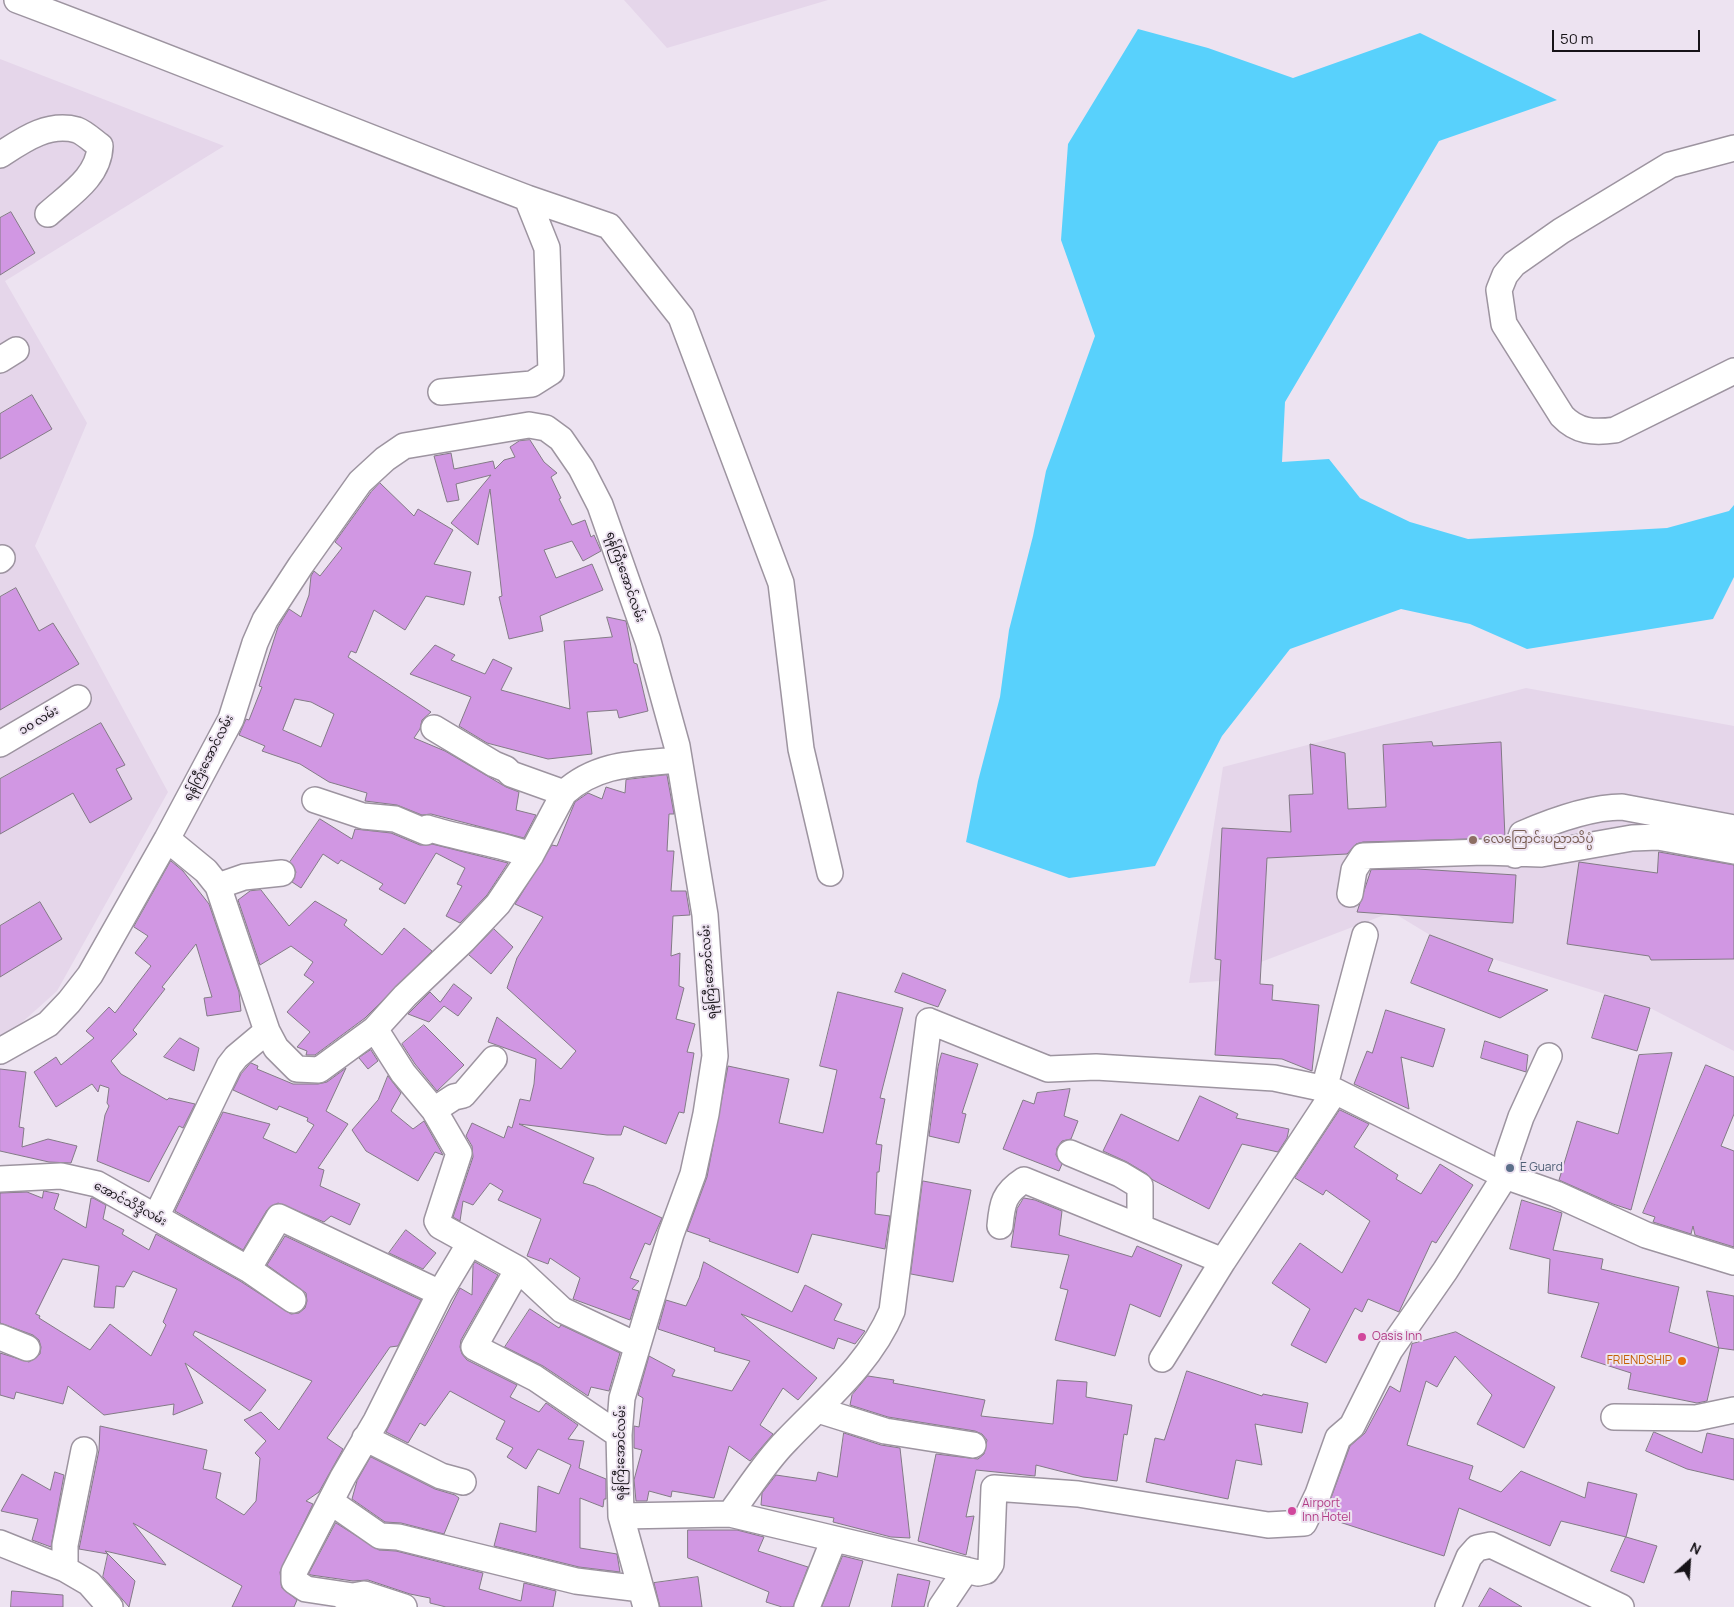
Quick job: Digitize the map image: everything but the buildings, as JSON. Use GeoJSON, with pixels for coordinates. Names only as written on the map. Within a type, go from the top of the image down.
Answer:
{"type":"FeatureCollection","features":[{"type":"Feature","properties":{"kind":"street"},"geometry":{"type":"LineString","coordinates":[[17,0],[163,55],[362,136],[526,198],[609,226],[681,317],[781,583],[801,749],[830,873]]}},
{"type":"Feature","properties":{"kind":"street"},"geometry":{"type":"LineString","coordinates":[[0,155],[24,140],[52,128],[78,131],[100,146],[100,156],[92,174],[48,214]]}},
{"type":"Feature","properties":{"kind":"street"},"geometry":{"type":"LineString","coordinates":[[1734,148],[1670,165],[1562,231],[1514,264],[1504,275],[1500,290],[1504,324],[1562,416],[1569,424],[1584,431],[1598,433],[1615,430],[1734,371]]}},
{"type":"Feature","properties":{"kind":"street"},"geometry":{"type":"LineString","coordinates":[[441,392],[532,384],[550,372],[547,248],[526,198]]}},
{"type":"Feature","properties":{"kind":"street","name":"ရန်ကြီးအောင်လမ်း"},"geometry":{"type":"LineString","coordinates":[[0,1051],[48,1024],[69,1002],[90,975],[167,839],[231,719],[255,643],[265,620],[301,565],[360,482],[385,459],[404,446],[528,425],[546,428],[561,439],[581,468],[600,505],[648,641],[679,760],[705,915],[715,1056],[706,1114],[693,1174],[671,1234],[636,1345],[622,1398],[619,1435],[621,1516],[643,1598]]}},
{"type":"Feature","properties":{"kind":"street","name":"၁၀ လမ်း"},"geometry":{"type":"LineString","coordinates":[[0,744],[78,698]]}},
{"type":"Feature","properties":{"kind":"street"},"geometry":{"type":"LineString","coordinates":[[434,728],[494,764],[506,768],[511,774],[564,793]]}},
{"type":"Feature","properties":{"kind":"street"},"geometry":{"type":"LineString","coordinates":[[167,839],[206,871],[218,886],[267,1031],[276,1048],[297,1069],[319,1070],[375,1029],[405,996],[438,966],[498,904],[531,855],[564,793],[572,786],[594,773],[613,766],[679,760]]}},
{"type":"Feature","properties":{"kind":"street"},"geometry":{"type":"LineString","coordinates":[[315,800],[363,816],[396,819],[426,832],[427,828],[457,838],[505,845],[531,855]]}},
{"type":"Feature","properties":{"kind":"street"},"geometry":{"type":"LineString","coordinates":[[1515,855],[1522,834],[1542,825],[1609,807],[1622,806],[1700,833],[1734,851]]}},
{"type":"Feature","properties":{"kind":"street"},"geometry":{"type":"LineString","coordinates":[[1350,894],[1354,870],[1363,856],[1484,852],[1515,855],[1541,854],[1632,838],[1700,833],[1734,828]]}},
{"type":"Feature","properties":{"kind":"street"},"geometry":{"type":"LineString","coordinates":[[218,886],[244,877],[282,873]]}},
{"type":"Feature","properties":{"kind":"street"},"geometry":{"type":"LineString","coordinates":[[1162,1359],[1329,1090],[1365,935]]}},
{"type":"Feature","properties":{"kind":"street"},"geometry":{"type":"LineString","coordinates":[[730,1514],[784,1442],[835,1394],[879,1338],[892,1311],[928,1021],[1048,1069],[1096,1067],[1264,1077],[1329,1090],[1505,1176],[1556,1194],[1646,1236],[1734,1262]]}},
{"type":"Feature","properties":{"kind":"street"},"geometry":{"type":"LineString","coordinates":[[375,1029],[403,1073],[434,1110],[459,1153],[438,1224],[518,1269],[562,1310],[636,1345]]}},
{"type":"Feature","properties":{"kind":"street"},"geometry":{"type":"LineString","coordinates":[[156,1217],[229,1066],[236,1057],[267,1031]]}},
{"type":"Feature","properties":{"kind":"street"},"geometry":{"type":"LineString","coordinates":[[621,1516],[730,1514],[978,1573],[986,1571],[991,1564],[994,1488],[1078,1494],[1268,1525],[1304,1522],[1318,1494],[1338,1438],[1352,1426],[1390,1350],[1445,1271],[1505,1176],[1508,1155],[1521,1117],[1549,1056]]}},
{"type":"Feature","properties":{"kind":"street"},"geometry":{"type":"LineString","coordinates":[[434,1110],[454,1097],[463,1095],[494,1059]]}},
{"type":"Feature","properties":{"kind":"street"},"geometry":{"type":"LineString","coordinates":[[1070,1153],[1120,1174],[1140,1186],[1140,1226]]}},
{"type":"Feature","properties":{"kind":"street","name":"အောင်သိဒ္ဒိလမ်း"},"geometry":{"type":"LineString","coordinates":[[0,1179],[61,1176],[97,1184],[248,1269],[293,1300]]}},
{"type":"Feature","properties":{"kind":"street"},"geometry":{"type":"LineString","coordinates":[[1000,1226],[1003,1202],[1015,1186],[1024,1180],[1223,1260]]}},
{"type":"Feature","properties":{"kind":"street"},"geometry":{"type":"LineString","coordinates":[[248,1269],[279,1217],[440,1293]]}},
{"type":"Feature","properties":{"kind":"street"},"geometry":{"type":"LineString","coordinates":[[404,1607],[364,1594],[350,1602],[303,1598],[294,1581],[294,1572],[365,1438],[376,1421],[440,1293],[470,1243]]}},
{"type":"Feature","properties":{"kind":"street"},"geometry":{"type":"LineString","coordinates":[[518,1269],[474,1347],[535,1378],[619,1435]]}},
{"type":"Feature","properties":{"kind":"street"},"geometry":{"type":"LineString","coordinates":[[0,1337],[27,1348]]}},
{"type":"Feature","properties":{"kind":"street"},"geometry":{"type":"LineString","coordinates":[[818,1410],[885,1431],[973,1445]]}},
{"type":"Feature","properties":{"kind":"street"},"geometry":{"type":"LineString","coordinates":[[1614,1417],[1696,1418],[1734,1410]]}},
{"type":"Feature","properties":{"kind":"street"},"geometry":{"type":"LineString","coordinates":[[365,1438],[441,1476],[463,1482]]}},
{"type":"Feature","properties":{"kind":"street"},"geometry":{"type":"LineString","coordinates":[[65,1570],[65,1545],[84,1450]]}},
{"type":"Feature","properties":{"kind":"street"},"geometry":{"type":"LineString","coordinates":[[331,1502],[380,1536],[398,1537],[643,1598]]}},
{"type":"Feature","properties":{"kind":"street"},"geometry":{"type":"LineString","coordinates":[[807,1607],[834,1539]]}},
{"type":"Feature","properties":{"kind":"street"},"geometry":{"type":"LineString","coordinates":[[0,1543],[65,1570],[89,1583],[110,1607]]}},
{"type":"Feature","properties":{"kind":"street"},"geometry":{"type":"LineString","coordinates":[[1448,1607],[1469,1557],[1477,1548],[1491,1545],[1621,1607]]}},
{"type":"Feature","properties":{"kind":"street"},"geometry":{"type":"LineString","coordinates":[[942,1607],[966,1570]]}},
{"type":"Feature","properties":{"kind":"shaded area"},"geometry":{"type":"Polygon","coordinates":[[[624,0],[828,0],[667,48],[624,0]]]}},
{"type":"Feature","properties":{"kind":"shaded area"},"geometry":{"type":"Polygon","coordinates":[[[0,59],[224,146],[5,281],[87,423],[35,546],[168,792],[57,991],[8,1035],[0,1037],[0,59]]]}},
{"type":"Feature","properties":{"kind":"shaded area","name":"လေကြောင်းပညာသိပ္ပံ"},"geometry":{"type":"Polygon","coordinates":[[[1526,688],[1734,726],[1734,1051],[1650,1008],[1493,959],[1430,935],[1392,912],[1261,962],[1220,981],[1189,983],[1223,767],[1526,688]]]}},
{"type":"Feature","properties":{"kind":"water"},"geometry":{"type":"Polygon","coordinates":[[[1138,29],[1208,48],[1293,78],[1420,33],[1557,100],[1439,141],[1285,402],[1282,462],[1329,459],[1360,498],[1410,522],[1468,539],[1667,528],[1729,511],[1734,505],[1734,577],[1713,619],[1527,649],[1470,624],[1401,609],[1290,649],[1222,736],[1155,866],[1069,878],[966,842],[978,781],[1000,697],[1009,630],[1033,536],[1046,471],[1095,336],[1061,240],[1068,144],[1138,29]]]}},
{"type":"Feature","properties":{"kind":"place","name":"လေကြောင်းပညာသိပ္ပံ"},"geometry":{"type":"Point","coordinates":[1473,840]}},
{"type":"Feature","properties":{"kind":"place","name":"E Guard"},"geometry":{"type":"Point","coordinates":[1510,1168]}},
{"type":"Feature","properties":{"kind":"place","name":"Oasis Inn"},"geometry":{"type":"Point","coordinates":[1362,1337]}},
{"type":"Feature","properties":{"kind":"place","name":"FRIENDSHIP"},"geometry":{"type":"Point","coordinates":[1682,1361]}},
{"type":"Feature","properties":{"kind":"place","name":"Airport Inn Hotel"},"geometry":{"type":"Point","coordinates":[1292,1511]}}]}
